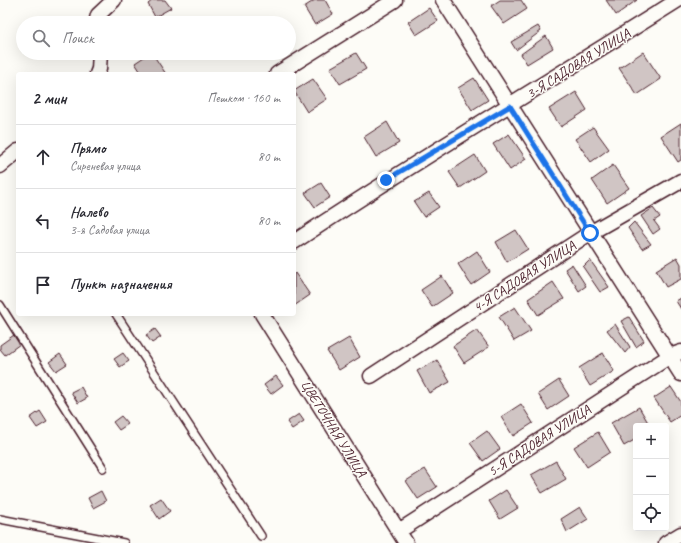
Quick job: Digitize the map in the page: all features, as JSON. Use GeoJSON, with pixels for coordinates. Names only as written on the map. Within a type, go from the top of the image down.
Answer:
{"type":"FeatureCollection","features":[{"type":"Feature","properties":{"kind":"street"},"geometry":{"type":"LineString","coordinates":[[98,16],[114,0]]}},
{"type":"Feature","properties":{"kind":"street"},"geometry":{"type":"LineString","coordinates":[[280,72],[395,0]]}},
{"type":"Feature","properties":{"kind":"street"},"geometry":{"type":"LineString","coordinates":[[443,0],[590,233],[675,354],[681,374]]}},
{"type":"Feature","properties":{"kind":"street","name":"3-Я САДОВАЯ УЛИЦА"},"geometry":{"type":"LineString","coordinates":[[296,241],[386,180],[510,106],[678,0]]}},
{"type":"Feature","properties":{"kind":"street"},"geometry":{"type":"LineString","coordinates":[[97,72],[99,60]]}},
{"type":"Feature","properties":{"kind":"street"},"geometry":{"type":"LineString","coordinates":[[102,60],[109,72]]}},
{"type":"Feature","properties":{"kind":"street"},"geometry":{"type":"LineString","coordinates":[[0,166],[16,156]]}},
{"type":"Feature","properties":{"kind":"street","name":"4-Я САДОВАЯ УЛИЦА"},"geometry":{"type":"LineString","coordinates":[[371,376],[590,233],[681,181]]}},
{"type":"Feature","properties":{"kind":"street","name":"ЦВЕТОЧНАЯ УЛИЦА"},"geometry":{"type":"LineString","coordinates":[[263,316],[406,543]]}},
{"type":"Feature","properties":{"kind":"street","name":"5-Я САДОВАЯ УЛИЦА"},"geometry":{"type":"LineString","coordinates":[[399,531],[675,354]]}},
{"type":"Feature","properties":{"kind":"street"},"geometry":{"type":"LineString","coordinates":[[666,543],[681,534]]}},
{"type":"Feature","properties":{"kind":"lane"},"geometry":{"type":"LineString","coordinates":[[0,305],[103,468]]}},
{"type":"Feature","properties":{"kind":"lane"},"geometry":{"type":"LineString","coordinates":[[117,316],[260,536]]}},
{"type":"Feature","properties":{"kind":"lane"},"geometry":{"type":"LineString","coordinates":[[0,519],[100,541],[124,543]]}},
{"type":"Feature","properties":{"kind":"building"},"geometry":{"type":"Polygon","coordinates":[[[153,0],[165,0],[171,8],[154,16],[148,4],[153,0]]]}},
{"type":"Feature","properties":{"kind":"building"},"geometry":{"type":"Polygon","coordinates":[[[315,0],[325,0],[333,14],[315,25],[304,7],[315,0]]]}},
{"type":"Feature","properties":{"kind":"building"},"geometry":{"type":"Polygon","coordinates":[[[500,0],[521,0],[527,9],[504,24],[491,6],[500,0]]]}},
{"type":"Feature","properties":{"kind":"building"},"geometry":{"type":"Polygon","coordinates":[[[606,0],[637,0],[616,15],[606,0]]]}},
{"type":"Feature","properties":{"kind":"building"},"geometry":{"type":"Polygon","coordinates":[[[429,8],[438,21],[416,35],[408,22],[429,8]]]}},
{"type":"Feature","properties":{"kind":"building"},"geometry":{"type":"Polygon","coordinates":[[[538,26],[541,31],[516,50],[511,42],[538,26]]]}},
{"type":"Feature","properties":{"kind":"building"},"geometry":{"type":"Polygon","coordinates":[[[546,36],[553,48],[527,64],[521,54],[546,36]]]}},
{"type":"Feature","properties":{"kind":"building"},"geometry":{"type":"Polygon","coordinates":[[[643,52],[661,79],[637,95],[619,68],[643,52]]]}},
{"type":"Feature","properties":{"kind":"building"},"geometry":{"type":"Polygon","coordinates":[[[356,53],[366,69],[340,84],[330,68],[356,53]]]}},
{"type":"Feature","properties":{"kind":"building"},"geometry":{"type":"Polygon","coordinates":[[[140,60],[157,60],[165,72],[141,72],[135,63],[140,60]]]}},
{"type":"Feature","properties":{"kind":"building"},"geometry":{"type":"Polygon","coordinates":[[[474,78],[488,100],[472,110],[458,88],[474,78]]]}},
{"type":"Feature","properties":{"kind":"building"},"geometry":{"type":"Polygon","coordinates":[[[313,79],[327,99],[307,112],[296,94],[296,90],[313,79]]]}},
{"type":"Feature","properties":{"kind":"building"},"geometry":{"type":"Polygon","coordinates":[[[576,92],[587,110],[561,127],[549,109],[576,92]]]}},
{"type":"Feature","properties":{"kind":"building"},"geometry":{"type":"Polygon","coordinates":[[[387,122],[399,143],[376,157],[364,137],[387,122]]]}},
{"type":"Feature","properties":{"kind":"building"},"geometry":{"type":"Polygon","coordinates":[[[681,123],[681,160],[678,162],[661,136],[681,123]]]}},
{"type":"Feature","properties":{"kind":"building"},"geometry":{"type":"Polygon","coordinates":[[[593,127],[609,149],[591,162],[575,139],[593,127]]]}},
{"type":"Feature","properties":{"kind":"building"},"geometry":{"type":"Polygon","coordinates":[[[509,134],[526,159],[510,170],[493,144],[509,134]]]}},
{"type":"Feature","properties":{"kind":"building"},"geometry":{"type":"Polygon","coordinates":[[[475,155],[485,171],[460,188],[449,172],[475,155]]]}},
{"type":"Feature","properties":{"kind":"building"},"geometry":{"type":"Polygon","coordinates":[[[613,165],[629,188],[607,203],[592,180],[613,165]]]}},
{"type":"Feature","properties":{"kind":"building"},"geometry":{"type":"Polygon","coordinates":[[[321,183],[330,197],[315,207],[305,193],[321,183]]]}},
{"type":"Feature","properties":{"kind":"building"},"geometry":{"type":"Polygon","coordinates":[[[429,193],[439,207],[424,217],[414,202],[429,193]]]}},
{"type":"Feature","properties":{"kind":"building"},"geometry":{"type":"Polygon","coordinates":[[[653,208],[660,217],[654,221],[660,229],[653,234],[641,216],[653,208]]]}},
{"type":"Feature","properties":{"kind":"building"},"geometry":{"type":"Polygon","coordinates":[[[634,222],[651,244],[642,249],[628,228],[634,222]]]}},
{"type":"Feature","properties":{"kind":"building"},"geometry":{"type":"Polygon","coordinates":[[[516,230],[528,249],[507,262],[496,242],[516,230]]]}},
{"type":"Feature","properties":{"kind":"building"},"geometry":{"type":"Polygon","coordinates":[[[477,251],[490,272],[471,285],[458,264],[477,251]]]}},
{"type":"Feature","properties":{"kind":"building"},"geometry":{"type":"Polygon","coordinates":[[[677,257],[681,264],[681,279],[666,287],[656,270],[677,257]]]}},
{"type":"Feature","properties":{"kind":"building"},"geometry":{"type":"Polygon","coordinates":[[[590,260],[609,287],[600,292],[583,267],[590,260]]]}},
{"type":"Feature","properties":{"kind":"building"},"geometry":{"type":"Polygon","coordinates":[[[572,264],[586,286],[579,291],[565,269],[572,264]]]}},
{"type":"Feature","properties":{"kind":"building"},"geometry":{"type":"Polygon","coordinates":[[[296,274],[310,295],[296,305],[296,274]]]}},
{"type":"Feature","properties":{"kind":"building"},"geometry":{"type":"Polygon","coordinates":[[[442,276],[453,293],[432,307],[421,290],[442,276]]]}},
{"type":"Feature","properties":{"kind":"building"},"geometry":{"type":"Polygon","coordinates":[[[553,282],[564,299],[538,315],[528,299],[553,282]]]}},
{"type":"Feature","properties":{"kind":"building"},"geometry":{"type":"Polygon","coordinates":[[[681,298],[681,309],[676,301],[681,298]]]}},
{"type":"Feature","properties":{"kind":"building"},"geometry":{"type":"Polygon","coordinates":[[[515,307],[531,331],[514,341],[499,317],[515,307]]]}},
{"type":"Feature","properties":{"kind":"building"},"geometry":{"type":"Polygon","coordinates":[[[629,317],[644,341],[636,347],[621,321],[629,317]]]}},
{"type":"Feature","properties":{"kind":"building"},"geometry":{"type":"Polygon","coordinates":[[[615,324],[630,347],[625,353],[607,330],[615,324]]]}},
{"type":"Feature","properties":{"kind":"building"},"geometry":{"type":"Polygon","coordinates":[[[155,329],[161,337],[152,343],[146,335],[155,329]]]}},
{"type":"Feature","properties":{"kind":"building"},"geometry":{"type":"Polygon","coordinates":[[[477,330],[489,347],[464,363],[453,346],[477,330]]]}},
{"type":"Feature","properties":{"kind":"building"},"geometry":{"type":"Polygon","coordinates":[[[14,335],[20,344],[5,355],[0,349],[0,345],[14,335]]]}},
{"type":"Feature","properties":{"kind":"building"},"geometry":{"type":"Polygon","coordinates":[[[349,338],[360,357],[339,370],[327,351],[349,338]]]}},
{"type":"Feature","properties":{"kind":"building"},"geometry":{"type":"Polygon","coordinates":[[[123,353],[129,361],[120,367],[114,359],[123,353]]]}},
{"type":"Feature","properties":{"kind":"building"},"geometry":{"type":"Polygon","coordinates":[[[603,353],[614,371],[590,386],[579,368],[603,353]]]}},
{"type":"Feature","properties":{"kind":"building"},"geometry":{"type":"Polygon","coordinates":[[[60,354],[67,364],[56,371],[49,362],[60,354]]]}},
{"type":"Feature","properties":{"kind":"building"},"geometry":{"type":"Polygon","coordinates":[[[437,360],[450,382],[429,393],[417,371],[437,360]]]}},
{"type":"Feature","properties":{"kind":"building"},"geometry":{"type":"Polygon","coordinates":[[[276,376],[283,385],[271,394],[264,385],[276,376]]]}},
{"type":"Feature","properties":{"kind":"building"},"geometry":{"type":"Polygon","coordinates":[[[559,380],[569,396],[548,410],[538,394],[559,380]]]}},
{"type":"Feature","properties":{"kind":"building"},"geometry":{"type":"Polygon","coordinates":[[[81,387],[87,398],[78,403],[71,392],[81,387]]]}},
{"type":"Feature","properties":{"kind":"building"},"geometry":{"type":"Polygon","coordinates":[[[671,387],[681,402],[681,415],[670,422],[654,398],[671,387]]]}},
{"type":"Feature","properties":{"kind":"building"},"geometry":{"type":"Polygon","coordinates":[[[521,404],[533,423],[513,436],[501,417],[521,404]]]}},
{"type":"Feature","properties":{"kind":"building"},"geometry":{"type":"Polygon","coordinates":[[[639,407],[648,423],[633,423],[633,441],[624,446],[611,423],[639,407]]]}},
{"type":"Feature","properties":{"kind":"building"},"geometry":{"type":"Polygon","coordinates":[[[40,411],[47,422],[37,428],[30,418],[40,411]]]}},
{"type":"Feature","properties":{"kind":"building"},"geometry":{"type":"Polygon","coordinates":[[[299,414],[304,421],[292,429],[287,422],[299,414]]]}},
{"type":"Feature","properties":{"kind":"building"},"geometry":{"type":"Polygon","coordinates":[[[121,416],[128,424],[119,430],[113,422],[121,416]]]}},
{"type":"Feature","properties":{"kind":"building"},"geometry":{"type":"Polygon","coordinates":[[[487,431],[500,449],[483,461],[470,443],[487,431]]]}},
{"type":"Feature","properties":{"kind":"building"},"geometry":{"type":"Polygon","coordinates":[[[598,432],[610,452],[587,467],[574,447],[598,432]]]}},
{"type":"Feature","properties":{"kind":"building"},"geometry":{"type":"Polygon","coordinates":[[[556,461],[566,479],[542,493],[531,475],[556,461]]]}},
{"type":"Feature","properties":{"kind":"building"},"geometry":{"type":"Polygon","coordinates":[[[425,469],[437,487],[418,499],[406,481],[425,469]]]}},
{"type":"Feature","properties":{"kind":"building"},"geometry":{"type":"Polygon","coordinates":[[[506,490],[518,508],[500,519],[489,501],[506,490]]]}},
{"type":"Feature","properties":{"kind":"building"},"geometry":{"type":"Polygon","coordinates":[[[101,491],[106,501],[93,508],[88,498],[101,491]]]}},
{"type":"Feature","properties":{"kind":"building"},"geometry":{"type":"Polygon","coordinates":[[[161,498],[170,511],[159,519],[150,505],[161,498]]]}},
{"type":"Feature","properties":{"kind":"building"},"geometry":{"type":"Polygon","coordinates":[[[580,507],[588,519],[567,532],[561,519],[580,507]]]}},
{"type":"Feature","properties":{"kind":"route"},"geometry":{"type":"LineString","coordinates":[[386,180],[510,106],[590,233]]}}]}
